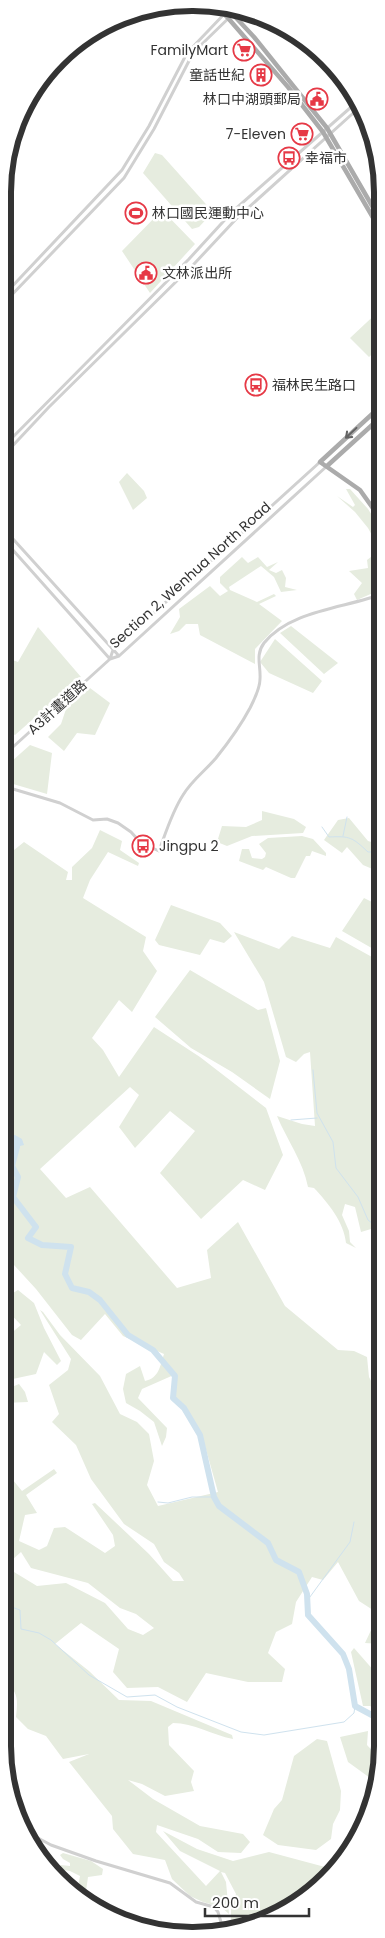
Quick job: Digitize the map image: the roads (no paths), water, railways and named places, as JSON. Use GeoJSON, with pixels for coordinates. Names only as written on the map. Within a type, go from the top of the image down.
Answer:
{"type":"FeatureCollection","features":[{"type":"Feature","properties":{"kind":"main road"},"geometry":{"type":"LineString","coordinates":[[226,16],[284,82],[327,137],[374,219]]}},
{"type":"Feature","properties":{"kind":"main road"},"geometry":{"type":"LineString","coordinates":[[239,17],[331,133],[374,209]]}},
{"type":"Feature","properties":{"kind":"main road","name":"Section 2, Wenhua North Road"},"geometry":{"type":"LineString","coordinates":[[320,462],[374,412]]}},
{"type":"Feature","properties":{"kind":"main road","name":"Section 2, Wenhua North Road"},"geometry":{"type":"LineString","coordinates":[[327,466],[374,423]]}},
{"type":"Feature","properties":{"kind":"main road"},"geometry":{"type":"LineString","coordinates":[[320,462],[360,490],[374,510]]}},
{"type":"Feature","properties":{"kind":"street"},"geometry":{"type":"LineString","coordinates":[[11,288],[122,170],[149,126],[187,53],[226,16]]}},
{"type":"Feature","properties":{"kind":"street"},"geometry":{"type":"LineString","coordinates":[[11,296],[124,178],[154,129],[191,57],[226,16]]}},
{"type":"Feature","properties":{"kind":"street"},"geometry":{"type":"LineString","coordinates":[[11,439],[189,259],[232,212],[352,106]]}},
{"type":"Feature","properties":{"kind":"street"},"geometry":{"type":"LineString","coordinates":[[11,449],[74,382],[194,264],[237,218],[355,112]]}},
{"type":"Feature","properties":{"kind":"street","name":"Section 2, Wenhua North Road"},"geometry":{"type":"LineString","coordinates":[[110,659],[113,650],[320,462]]}},
{"type":"Feature","properties":{"kind":"street","name":"Section 2, Wenhua North Road"},"geometry":{"type":"LineString","coordinates":[[110,659],[119,656],[327,466]]}},
{"type":"Feature","properties":{"kind":"street"},"geometry":{"type":"LineString","coordinates":[[11,537],[119,656]]}},
{"type":"Feature","properties":{"kind":"street"},"geometry":{"type":"LineString","coordinates":[[11,548],[110,659]]}},
{"type":"Feature","properties":{"kind":"street"},"geometry":{"type":"LineString","coordinates":[[11,788],[60,802],[93,820],[107,819],[118,823],[131,832],[141,843],[159,851],[183,794],[196,777],[215,758],[249,709],[260,680],[259,653],[264,643],[286,625],[309,615],[374,596]]}},
{"type":"Feature","properties":{"kind":"street","name":"A3計畫道路"},"geometry":{"type":"LineString","coordinates":[[11,750],[110,659]]}},
{"type":"Feature","properties":{"kind":"street"},"geometry":{"type":"LineString","coordinates":[[37,1837],[51,1845],[96,1861],[170,1882],[196,1902],[214,1907],[218,1912],[221,1924]]}},
{"type":"Feature","properties":{"kind":"water"},"geometry":{"type":"Polygon","coordinates":[[[11,1135],[22,1139],[24,1145],[12,1148],[11,1135]]]}},
{"type":"Feature","properties":{"kind":"waterway"},"geometry":{"type":"LineString","coordinates":[[343,836],[347,817]]}},
{"type":"Feature","properties":{"kind":"waterway"},"geometry":{"type":"LineString","coordinates":[[322,827],[329,837],[346,837],[354,840],[368,852],[374,852]]}},
{"type":"Feature","properties":{"kind":"waterway"},"geometry":{"type":"LineString","coordinates":[[313,1070],[317,1113],[333,1142],[336,1168],[358,1197],[368,1220],[374,1225]]}},
{"type":"Feature","properties":{"kind":"waterway"},"geometry":{"type":"LineString","coordinates":[[291,1120],[317,1118]]}},
{"type":"Feature","properties":{"kind":"waterway"},"geometry":{"type":"LineString","coordinates":[[17,1147],[12,1166],[18,1177],[13,1197],[36,1227],[28,1238],[42,1245],[71,1247],[65,1274],[72,1288],[89,1292],[100,1300],[128,1335],[153,1350],[175,1376],[173,1398],[184,1408],[200,1435],[214,1497],[219,1506],[268,1543],[276,1560],[299,1572],[307,1594],[308,1615],[343,1654],[349,1669],[355,1706],[374,1716]]}},
{"type":"Feature","properties":{"kind":"waterway"},"geometry":{"type":"LineString","coordinates":[[158,1502],[168,1503],[192,1497],[214,1497]]}},
{"type":"Feature","properties":{"kind":"waterway"},"geometry":{"type":"LineString","coordinates":[[307,1601],[350,1542],[354,1522]]}},
{"type":"Feature","properties":{"kind":"waterway"},"geometry":{"type":"LineString","coordinates":[[11,1607],[20,1610],[21,1629],[39,1633],[51,1640],[89,1675],[127,1697],[155,1695],[177,1707],[241,1732],[264,1735],[344,1722],[354,1713],[355,1706]]}},
{"type":"Feature","properties":{"kind":"place","name":"FamilyMart"},"geometry":{"type":"Point","coordinates":[244,50]}},
{"type":"Feature","properties":{"kind":"place","name":"童話世紀"},"geometry":{"type":"Point","coordinates":[261,75]}},
{"type":"Feature","properties":{"kind":"place","name":"林口中湖頭郵局"},"geometry":{"type":"Point","coordinates":[317,99]}},
{"type":"Feature","properties":{"kind":"place","name":"7-Eleven"},"geometry":{"type":"Point","coordinates":[302,134]}},
{"type":"Feature","properties":{"kind":"place","name":"幸福市"},"geometry":{"type":"Point","coordinates":[289,158]}},
{"type":"Feature","properties":{"kind":"place","name":"林口國民運動中心"},"geometry":{"type":"Point","coordinates":[136,213]}},
{"type":"Feature","properties":{"kind":"place","name":"文林派出所"},"geometry":{"type":"Point","coordinates":[146,273]}},
{"type":"Feature","properties":{"kind":"place","name":"福林民生路口"},"geometry":{"type":"Point","coordinates":[256,385]}},
{"type":"Feature","properties":{"kind":"place","name":"Jingpu 2"},"geometry":{"type":"Point","coordinates":[143,846]}}]}
